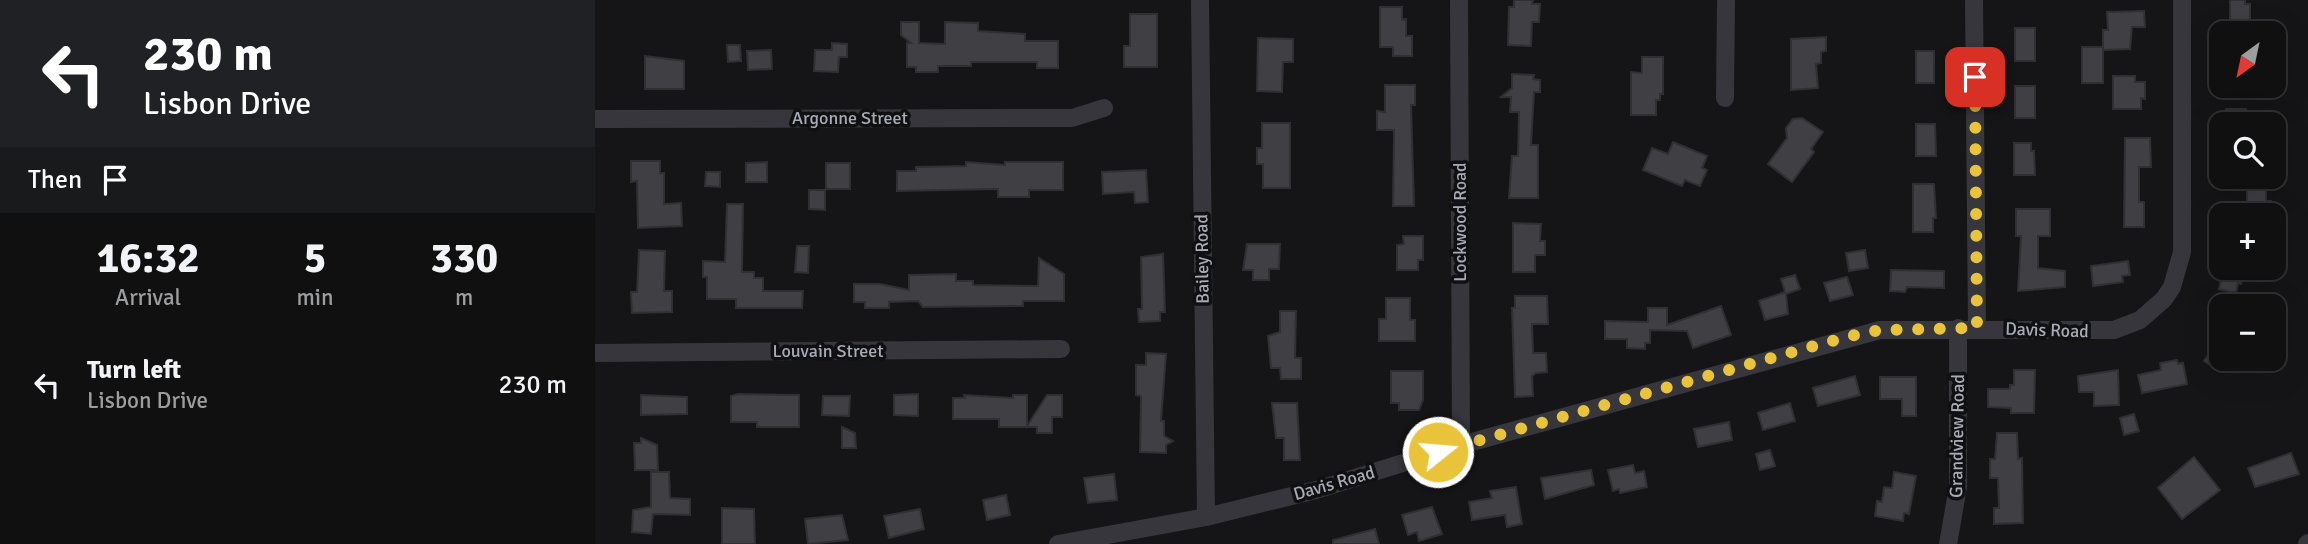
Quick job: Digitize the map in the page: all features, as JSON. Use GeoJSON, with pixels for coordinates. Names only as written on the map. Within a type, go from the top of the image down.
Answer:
{"type":"FeatureCollection","features":[{"type":"Feature","properties":{"kind":"street","name":"Bailey Road"},"geometry":{"type":"LineString","coordinates":[[1200,0],[1206,517]]}},
{"type":"Feature","properties":{"kind":"street","name":"Lockwood Road"},"geometry":{"type":"LineString","coordinates":[[1459,0],[1461,444]]}},
{"type":"Feature","properties":{"kind":"street"},"geometry":{"type":"LineString","coordinates":[[1725,98],[1726,0]]}},
{"type":"Feature","properties":{"kind":"street"},"geometry":{"type":"LineString","coordinates":[[1974,0],[1977,328]]}},
{"type":"Feature","properties":{"kind":"street","name":"Davis Road"},"geometry":{"type":"LineString","coordinates":[[1058,544],[1206,517],[1316,490],[1461,444],[1846,337],[1880,330],[2114,330],[2140,320],[2164,299],[2172,287],[2182,251],[2182,0]]}},
{"type":"Feature","properties":{"kind":"street","name":"Argonne Street"},"geometry":{"type":"LineString","coordinates":[[595,119],[1072,118],[1104,108]]}},
{"type":"Feature","properties":{"kind":"street","name":"Grandview Road"},"geometry":{"type":"LineString","coordinates":[[1948,544],[1958,487],[1958,328]]}},
{"type":"Feature","properties":{"kind":"street","name":"Louvain Street"},"geometry":{"type":"LineString","coordinates":[[595,353],[1061,349]]}},
{"type":"Feature","properties":{"kind":"building"},"geometry":{"type":"Polygon","coordinates":[[[1514,0],[1533,0],[1532,4],[1540,4],[1539,22],[1532,22],[1531,46],[1508,45],[1509,7],[1514,7],[1514,0]]]}},
{"type":"Feature","properties":{"kind":"building"},"geometry":{"type":"Polygon","coordinates":[[[2230,0],[2245,0],[2245,4],[2250,4],[2250,21],[2230,21],[2230,0]]]}},
{"type":"Feature","properties":{"kind":"building"},"geometry":{"type":"Polygon","coordinates":[[[1380,7],[1402,7],[1402,20],[1406,19],[1406,36],[1412,36],[1412,56],[1393,56],[1393,47],[1380,47],[1380,7]]]}},
{"type":"Feature","properties":{"kind":"building"},"geometry":{"type":"Polygon","coordinates":[[[2144,11],[2145,27],[2132,27],[2130,49],[2103,50],[2103,30],[2108,30],[2107,12],[2144,11]]]}},
{"type":"Feature","properties":{"kind":"building"},"geometry":{"type":"Polygon","coordinates":[[[1130,14],[1157,14],[1157,67],[1124,67],[1124,46],[1130,46],[1130,14]]]}},
{"type":"Feature","properties":{"kind":"building"},"geometry":{"type":"Polygon","coordinates":[[[901,22],[919,22],[919,43],[945,44],[945,22],[978,23],[978,31],[1025,34],[1025,41],[1058,41],[1058,68],[1037,68],[1037,62],[971,62],[971,66],[938,66],[938,72],[916,72],[916,67],[907,67],[907,43],[911,43],[901,35],[901,22]]]}},
{"type":"Feature","properties":{"kind":"building"},"geometry":{"type":"Polygon","coordinates":[[[2015,28],[2035,28],[2035,61],[2015,61],[2015,28]]]}},
{"type":"Feature","properties":{"kind":"building"},"geometry":{"type":"Polygon","coordinates":[[[1826,37],[1826,51],[1821,52],[1821,63],[1816,64],[1818,88],[1791,90],[1791,39],[1826,37]]]}},
{"type":"Feature","properties":{"kind":"building"},"geometry":{"type":"Polygon","coordinates":[[[1258,38],[1293,39],[1293,62],[1283,62],[1282,92],[1257,91],[1258,38]]]}},
{"type":"Feature","properties":{"kind":"building"},"geometry":{"type":"Polygon","coordinates":[[[832,43],[847,44],[847,57],[839,57],[838,72],[814,71],[815,50],[832,50],[832,43]]]}},
{"type":"Feature","properties":{"kind":"building"},"geometry":{"type":"Polygon","coordinates":[[[727,45],[740,45],[741,61],[728,62],[727,45]]]}},
{"type":"Feature","properties":{"kind":"building"},"geometry":{"type":"Polygon","coordinates":[[[2082,47],[2103,47],[2103,83],[2082,83],[2082,47]]]}},
{"type":"Feature","properties":{"kind":"building"},"geometry":{"type":"Polygon","coordinates":[[[771,50],[772,69],[748,70],[747,51],[771,50]]]}},
{"type":"Feature","properties":{"kind":"building"},"geometry":{"type":"Polygon","coordinates":[[[1916,51],[1934,51],[1934,83],[1916,83],[1916,51]]]}},
{"type":"Feature","properties":{"kind":"building"},"geometry":{"type":"Polygon","coordinates":[[[645,56],[684,61],[684,89],[645,89],[645,56]]]}},
{"type":"Feature","properties":{"kind":"building"},"geometry":{"type":"Polygon","coordinates":[[[1642,57],[1663,57],[1663,94],[1660,94],[1660,100],[1656,100],[1656,115],[1631,115],[1631,72],[1642,73],[1642,57]]]}},
{"type":"Feature","properties":{"kind":"building"},"geometry":{"type":"Polygon","coordinates":[[[1512,74],[1534,75],[1533,79],[1540,80],[1540,92],[1534,92],[1531,145],[1538,145],[1538,198],[1509,198],[1512,156],[1518,156],[1519,112],[1510,112],[1511,97],[1501,97],[1512,88],[1512,74]]]}},
{"type":"Feature","properties":{"kind":"building"},"geometry":{"type":"Polygon","coordinates":[[[2113,76],[2135,76],[2135,82],[2145,82],[2145,99],[2141,98],[2141,109],[2113,109],[2113,76]]]}},
{"type":"Feature","properties":{"kind":"building"},"geometry":{"type":"Polygon","coordinates":[[[1385,85],[1415,85],[1415,105],[1411,105],[1414,206],[1393,206],[1394,130],[1377,130],[1377,111],[1385,112],[1385,85]]]}},
{"type":"Feature","properties":{"kind":"building"},"geometry":{"type":"Polygon","coordinates":[[[2015,86],[2035,86],[2035,118],[2015,118],[2015,86]]]}},
{"type":"Feature","properties":{"kind":"building"},"geometry":{"type":"Polygon","coordinates":[[[2226,109],[2246,109],[2246,112],[2226,112],[2226,109]]]}},
{"type":"Feature","properties":{"kind":"building"},"geometry":{"type":"Polygon","coordinates":[[[1802,118],[1823,132],[1811,149],[1814,152],[1792,182],[1768,164],[1787,138],[1786,128],[1793,119],[1802,118]]]}},
{"type":"Feature","properties":{"kind":"building"},"geometry":{"type":"Polygon","coordinates":[[[1262,123],[1290,123],[1290,188],[1263,188],[1263,164],[1257,164],[1257,148],[1262,148],[1262,123]]]}},
{"type":"Feature","properties":{"kind":"building"},"geometry":{"type":"Polygon","coordinates":[[[1916,124],[1935,124],[1936,156],[1916,156],[1916,124]]]}},
{"type":"Feature","properties":{"kind":"building"},"geometry":{"type":"Polygon","coordinates":[[[2125,138],[2150,138],[2151,167],[2139,167],[2139,202],[2144,202],[2144,227],[2124,227],[2125,138]]]}},
{"type":"Feature","properties":{"kind":"building"},"geometry":{"type":"Polygon","coordinates":[[[1673,142],[1707,156],[1702,168],[1707,170],[1700,186],[1685,180],[1682,186],[1643,170],[1652,148],[1668,154],[1673,142]]]}},
{"type":"Feature","properties":{"kind":"building"},"geometry":{"type":"Polygon","coordinates":[[[2014,143],[2031,143],[2035,175],[2014,175],[2014,143]]]}},
{"type":"Feature","properties":{"kind":"building"},"geometry":{"type":"Polygon","coordinates":[[[631,161],[660,161],[660,173],[664,173],[664,204],[681,203],[682,226],[638,228],[637,181],[631,182],[631,161]]]}},
{"type":"Feature","properties":{"kind":"building"},"geometry":{"type":"Polygon","coordinates":[[[767,162],[767,182],[746,182],[746,163],[767,162]]]}},
{"type":"Feature","properties":{"kind":"building"},"geometry":{"type":"Polygon","coordinates":[[[966,162],[1005,165],[1005,162],[1063,162],[1063,190],[1029,190],[1029,197],[998,197],[998,189],[897,191],[897,171],[916,171],[916,167],[966,166],[966,162]]]}},
{"type":"Feature","properties":{"kind":"building"},"geometry":{"type":"Polygon","coordinates":[[[826,163],[850,163],[850,189],[826,189],[826,163]]]}},
{"type":"Feature","properties":{"kind":"building"},"geometry":{"type":"Polygon","coordinates":[[[1146,170],[1148,202],[1135,203],[1134,192],[1103,194],[1102,172],[1146,170]]]}},
{"type":"Feature","properties":{"kind":"building"},"geometry":{"type":"Polygon","coordinates":[[[706,172],[720,172],[720,187],[705,186],[706,172]]]}},
{"type":"Feature","properties":{"kind":"building"},"geometry":{"type":"Polygon","coordinates":[[[1913,184],[1934,184],[1936,218],[1933,218],[1933,232],[1913,232],[1913,184]]]}},
{"type":"Feature","properties":{"kind":"building"},"geometry":{"type":"Polygon","coordinates":[[[2247,189],[2266,189],[2266,201],[2271,201],[2271,203],[2247,203],[2247,189]]]}},
{"type":"Feature","properties":{"kind":"building"},"geometry":{"type":"Polygon","coordinates":[[[809,190],[825,190],[825,210],[809,209],[809,190]]]}},
{"type":"Feature","properties":{"kind":"building"},"geometry":{"type":"Polygon","coordinates":[[[727,204],[743,204],[742,272],[754,272],[754,278],[763,278],[763,291],[803,291],[802,308],[736,308],[736,299],[707,299],[707,277],[703,277],[703,261],[725,262],[727,204]]]}},
{"type":"Feature","properties":{"kind":"building"},"geometry":{"type":"Polygon","coordinates":[[[2016,209],[2050,209],[2050,236],[2038,236],[2038,268],[2065,271],[2065,287],[2018,291],[2021,236],[2016,236],[2016,209]]]}},
{"type":"Feature","properties":{"kind":"building"},"geometry":{"type":"Polygon","coordinates":[[[1513,223],[1541,224],[1540,241],[1545,241],[1545,255],[1535,255],[1535,272],[1513,272],[1513,223]]]}},
{"type":"Feature","properties":{"kind":"building"},"geometry":{"type":"Polygon","coordinates":[[[1403,236],[1423,236],[1423,260],[1418,260],[1418,270],[1397,270],[1397,245],[1404,244],[1403,236]]]}},
{"type":"Feature","properties":{"kind":"building"},"geometry":{"type":"Polygon","coordinates":[[[1247,244],[1280,244],[1279,269],[1269,269],[1269,280],[1253,280],[1253,270],[1243,270],[1247,244]]]}},
{"type":"Feature","properties":{"kind":"building"},"geometry":{"type":"Polygon","coordinates":[[[797,246],[809,246],[808,273],[795,272],[797,246]]]}},
{"type":"Feature","properties":{"kind":"building"},"geometry":{"type":"Polygon","coordinates":[[[639,250],[665,251],[664,291],[672,291],[672,312],[632,313],[631,292],[637,292],[639,250]]]}},
{"type":"Feature","properties":{"kind":"building"},"geometry":{"type":"Polygon","coordinates":[[[1865,250],[1868,268],[1849,271],[1846,253],[1865,250]]]}},
{"type":"Feature","properties":{"kind":"building"},"geometry":{"type":"Polygon","coordinates":[[[1163,254],[1165,312],[1160,312],[1160,321],[1139,322],[1138,309],[1142,309],[1141,257],[1163,254]]]}},
{"type":"Feature","properties":{"kind":"building"},"geometry":{"type":"Polygon","coordinates":[[[1039,258],[1064,274],[1064,301],[1023,301],[1023,306],[923,307],[918,301],[889,302],[889,308],[865,308],[865,302],[854,302],[854,284],[880,284],[909,290],[909,275],[956,274],[956,281],[973,281],[973,285],[1038,286],[1039,258]]]}},
{"type":"Feature","properties":{"kind":"building"},"geometry":{"type":"Polygon","coordinates":[[[2128,261],[2130,275],[2122,276],[2123,282],[2093,286],[2091,266],[2128,261]]]}},
{"type":"Feature","properties":{"kind":"building"},"geometry":{"type":"Polygon","coordinates":[[[1891,270],[1944,271],[1944,288],[1907,287],[1905,292],[1890,291],[1891,270]]]}},
{"type":"Feature","properties":{"kind":"building"},"geometry":{"type":"Polygon","coordinates":[[[1795,275],[1800,289],[1786,294],[1788,314],[1765,320],[1759,301],[1785,292],[1781,279],[1795,275]]]}},
{"type":"Feature","properties":{"kind":"building"},"geometry":{"type":"Polygon","coordinates":[[[1847,277],[1853,295],[1830,301],[1824,283],[1847,277]]]}},
{"type":"Feature","properties":{"kind":"building"},"geometry":{"type":"Polygon","coordinates":[[[2221,280],[2242,280],[2241,284],[2238,283],[2236,293],[2219,289],[2221,280]]]}},
{"type":"Feature","properties":{"kind":"building"},"geometry":{"type":"Polygon","coordinates":[[[1515,296],[1547,296],[1548,324],[1532,324],[1533,353],[1546,353],[1547,372],[1532,376],[1533,396],[1515,397],[1512,308],[1515,308],[1515,296]]]}},
{"type":"Feature","properties":{"kind":"building"},"geometry":{"type":"Polygon","coordinates":[[[1386,298],[1410,298],[1410,320],[1415,320],[1415,341],[1379,341],[1379,319],[1386,319],[1386,298]]]}},
{"type":"Feature","properties":{"kind":"building"},"geometry":{"type":"Polygon","coordinates":[[[1721,306],[1731,335],[1693,348],[1687,331],[1650,330],[1650,343],[1645,343],[1645,349],[1627,348],[1627,339],[1605,339],[1605,321],[1648,322],[1648,308],[1667,308],[1667,325],[1721,306]]]}},
{"type":"Feature","properties":{"kind":"building"},"geometry":{"type":"Polygon","coordinates":[[[1280,311],[1296,311],[1295,358],[1301,358],[1301,379],[1281,379],[1280,368],[1271,368],[1268,336],[1280,332],[1280,311]]]}},
{"type":"Feature","properties":{"kind":"building"},"geometry":{"type":"Polygon","coordinates":[[[1146,353],[1166,354],[1161,421],[1164,421],[1164,436],[1173,441],[1166,445],[1166,453],[1140,452],[1141,396],[1136,395],[1136,365],[1146,365],[1146,353]]]}},
{"type":"Feature","properties":{"kind":"building"},"geometry":{"type":"Polygon","coordinates":[[[2177,360],[2178,364],[2183,363],[2187,384],[2142,393],[2138,375],[2161,370],[2160,363],[2177,360]]]}},
{"type":"Feature","properties":{"kind":"building"},"geometry":{"type":"Polygon","coordinates":[[[2014,370],[2035,370],[2034,413],[2011,413],[2011,408],[1988,407],[1988,389],[2010,389],[2010,385],[2014,385],[2014,370]]]}},
{"type":"Feature","properties":{"kind":"building"},"geometry":{"type":"Polygon","coordinates":[[[2118,370],[2119,405],[2094,406],[2094,392],[2079,392],[2078,376],[2118,370]]]}},
{"type":"Feature","properties":{"kind":"building"},"geometry":{"type":"Polygon","coordinates":[[[1391,371],[1423,371],[1423,400],[1419,410],[1399,410],[1399,403],[1391,403],[1391,371]]]}},
{"type":"Feature","properties":{"kind":"building"},"geometry":{"type":"Polygon","coordinates":[[[1855,376],[1860,395],[1818,406],[1813,388],[1855,376]]]}},
{"type":"Feature","properties":{"kind":"building"},"geometry":{"type":"Polygon","coordinates":[[[1880,377],[1916,377],[1916,416],[1902,416],[1902,399],[1880,399],[1880,377]]]}},
{"type":"Feature","properties":{"kind":"building"},"geometry":{"type":"Polygon","coordinates":[[[918,394],[918,416],[894,415],[894,395],[918,394]]]}},
{"type":"Feature","properties":{"kind":"building"},"geometry":{"type":"Polygon","coordinates":[[[641,395],[687,397],[687,414],[641,415],[641,395]]]}},
{"type":"Feature","properties":{"kind":"building"},"geometry":{"type":"Polygon","coordinates":[[[799,395],[799,427],[757,427],[757,422],[731,422],[731,396],[799,395]]]}},
{"type":"Feature","properties":{"kind":"building"},"geometry":{"type":"Polygon","coordinates":[[[964,395],[1013,398],[1013,395],[1027,395],[1027,426],[1047,395],[1062,395],[1062,417],[1052,417],[1052,433],[1037,433],[1037,427],[999,427],[999,419],[953,419],[953,398],[965,398],[964,395]]]}},
{"type":"Feature","properties":{"kind":"building"},"geometry":{"type":"Polygon","coordinates":[[[823,396],[850,396],[849,416],[822,415],[823,396]]]}},
{"type":"Feature","properties":{"kind":"building"},"geometry":{"type":"Polygon","coordinates":[[[1272,403],[1297,403],[1300,460],[1284,460],[1284,438],[1276,438],[1272,403]]]}},
{"type":"Feature","properties":{"kind":"building"},"geometry":{"type":"Polygon","coordinates":[[[1790,403],[1795,421],[1763,430],[1758,413],[1790,403]]]}},
{"type":"Feature","properties":{"kind":"building"},"geometry":{"type":"Polygon","coordinates":[[[2134,414],[2139,431],[2124,435],[2120,418],[2134,414]]]}},
{"type":"Feature","properties":{"kind":"building"},"geometry":{"type":"Polygon","coordinates":[[[1729,422],[1732,440],[1698,447],[1694,429],[1729,422]]]}},
{"type":"Feature","properties":{"kind":"building"},"geometry":{"type":"Polygon","coordinates":[[[842,427],[855,433],[856,448],[842,448],[842,427]]]}},
{"type":"Feature","properties":{"kind":"building"},"geometry":{"type":"Polygon","coordinates":[[[1997,433],[2017,433],[2018,459],[2022,458],[2023,523],[1994,524],[1994,508],[1999,508],[1998,478],[1990,478],[1990,459],[1995,459],[1997,433]]]}},
{"type":"Feature","properties":{"kind":"building"},"geometry":{"type":"Polygon","coordinates":[[[641,438],[657,445],[658,470],[635,470],[634,443],[641,443],[641,438]]]}},
{"type":"Feature","properties":{"kind":"building"},"geometry":{"type":"Polygon","coordinates":[[[1770,450],[1775,466],[1760,470],[1756,454],[1770,450]]]}},
{"type":"Feature","properties":{"kind":"building"},"geometry":{"type":"Polygon","coordinates":[[[2291,453],[2299,474],[2255,487],[2248,468],[2291,453]]]}},
{"type":"Feature","properties":{"kind":"building"},"geometry":{"type":"Polygon","coordinates":[[[2194,457],[2220,490],[2182,519],[2158,488],[2194,457]]]}},
{"type":"Feature","properties":{"kind":"building"},"geometry":{"type":"Polygon","coordinates":[[[1633,465],[1635,473],[1644,471],[1647,487],[1620,493],[1619,489],[1613,491],[1608,470],[1633,465]]]}},
{"type":"Feature","properties":{"kind":"building"},"geometry":{"type":"Polygon","coordinates":[[[1591,470],[1594,485],[1545,499],[1541,478],[1591,470]]]}},
{"type":"Feature","properties":{"kind":"building"},"geometry":{"type":"Polygon","coordinates":[[[651,472],[669,472],[670,498],[690,499],[690,515],[653,514],[651,534],[632,532],[633,510],[651,507],[651,472]]]}},
{"type":"Feature","properties":{"kind":"building"},"geometry":{"type":"Polygon","coordinates":[[[1894,472],[1916,476],[1909,514],[1904,513],[1903,521],[1875,516],[1877,501],[1882,502],[1884,487],[1892,488],[1894,472]]]}},
{"type":"Feature","properties":{"kind":"building"},"geometry":{"type":"Polygon","coordinates":[[[1114,474],[1117,500],[1088,503],[1084,478],[1114,474]]]}},
{"type":"Feature","properties":{"kind":"building"},"geometry":{"type":"Polygon","coordinates":[[[1516,487],[1522,524],[1507,527],[1505,515],[1472,520],[1469,502],[1492,498],[1490,491],[1516,487]]]}},
{"type":"Feature","properties":{"kind":"building"},"geometry":{"type":"Polygon","coordinates":[[[1006,495],[1010,515],[987,520],[983,500],[1006,495]]]}},
{"type":"Feature","properties":{"kind":"building"},"geometry":{"type":"Polygon","coordinates":[[[1432,507],[1442,534],[1419,541],[1417,532],[1408,535],[1402,515],[1432,507]]]}},
{"type":"Feature","properties":{"kind":"building"},"geometry":{"type":"Polygon","coordinates":[[[722,508],[754,509],[755,544],[722,544],[722,508]]]}},
{"type":"Feature","properties":{"kind":"building"},"geometry":{"type":"Polygon","coordinates":[[[920,509],[924,529],[889,538],[884,516],[920,509]]]}},
{"type":"Feature","properties":{"kind":"building"},"geometry":{"type":"Polygon","coordinates":[[[842,515],[848,540],[808,544],[805,519],[842,515]]]}},
{"type":"Feature","properties":{"kind":"building"},"geometry":{"type":"Polygon","coordinates":[[[1375,529],[1379,544],[1333,544],[1333,540],[1375,529]]]}},
{"type":"Feature","properties":{"kind":"route"},"geometry":{"type":"LineString","coordinates":[[1438,452],[1846,337],[1880,330],[1977,328],[1975,77]]}}]}
